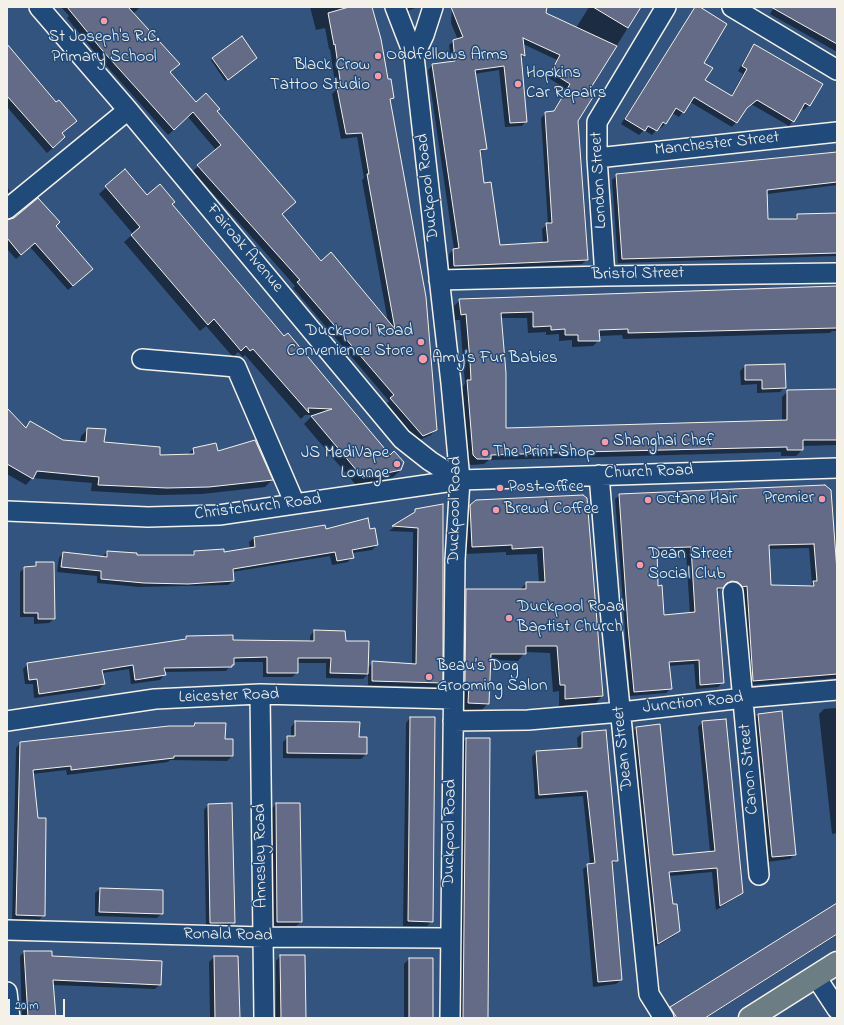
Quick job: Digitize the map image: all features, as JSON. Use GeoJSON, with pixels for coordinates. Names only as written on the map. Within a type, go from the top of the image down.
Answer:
{"type":"FeatureCollection","features":[{"type":"Feature","properties":{"kind":"main road"},"geometry":{"type":"LineString","coordinates":[[750,1018],[837,964]]}},
{"type":"Feature","properties":{"kind":"street","name":"Fairoak Avenue"},"geometry":{"type":"LineString","coordinates":[[38,7],[128,110],[402,438],[430,461],[460,480]]}},
{"type":"Feature","properties":{"kind":"street","name":"Duckpool Road"},"geometry":{"type":"LineString","coordinates":[[395,7],[414,56],[460,480],[455,560],[449,938],[450,1018]]}},
{"type":"Feature","properties":{"kind":"street"},"geometry":{"type":"LineString","coordinates":[[414,56],[424,34],[433,7]]}},
{"type":"Feature","properties":{"kind":"street","name":"London Street"},"geometry":{"type":"LineString","coordinates":[[606,276],[597,158],[597,122],[666,7]]}},
{"type":"Feature","properties":{"kind":"street"},"geometry":{"type":"LineString","coordinates":[[732,7],[837,70]]}},
{"type":"Feature","properties":{"kind":"street"},"geometry":{"type":"LineString","coordinates":[[7,209],[128,110]]}},
{"type":"Feature","properties":{"kind":"street","name":"Manchester Street"},"geometry":{"type":"LineString","coordinates":[[597,158],[837,132]]}},
{"type":"Feature","properties":{"kind":"street","name":"Bristol Street"},"geometry":{"type":"LineString","coordinates":[[439,280],[837,273]]}},
{"type":"Feature","properties":{"kind":"street"},"geometry":{"type":"LineString","coordinates":[[142,359],[236,367],[295,504]]}},
{"type":"Feature","properties":{"kind":"street","name":"Church Road"},"geometry":{"type":"LineString","coordinates":[[460,480],[837,468]]}},
{"type":"Feature","properties":{"kind":"street","name":"Dean Street"},"geometry":{"type":"LineString","coordinates":[[599,475],[649,994],[664,1018]]}},
{"type":"Feature","properties":{"kind":"street","name":"Christchurch Road"},"geometry":{"type":"LineString","coordinates":[[7,511],[148,517],[219,515],[460,480]]}},
{"type":"Feature","properties":{"kind":"street","name":"Canon Street"},"geometry":{"type":"LineString","coordinates":[[733,592],[744,698],[759,874]]}},
{"type":"Feature","properties":{"kind":"street","name":"Junction Road"},"geometry":{"type":"LineString","coordinates":[[453,721],[528,720],[837,690]]}},
{"type":"Feature","properties":{"kind":"street","name":"Leicester Road"},"geometry":{"type":"LineString","coordinates":[[7,721],[155,699],[260,694],[453,699]]}},
{"type":"Feature","properties":{"kind":"street","name":"Annesley Road"},"geometry":{"type":"LineString","coordinates":[[260,694],[264,1018]]}},
{"type":"Feature","properties":{"kind":"street","name":"Ronald Road"},"geometry":{"type":"LineString","coordinates":[[7,930],[263,937],[449,938]]}},
{"type":"Feature","properties":{"kind":"street"},"geometry":{"type":"LineString","coordinates":[[816,977],[837,1009]]}},
{"type":"Feature","properties":{"kind":"street"},"geometry":{"type":"LineString","coordinates":[[7,992],[10,1018]]}},
{"type":"Feature","properties":{"kind":"building"},"geometry":{"type":"Polygon","coordinates":[[[67,7],[128,7],[180,64],[170,72],[196,102],[206,93],[220,109],[217,111],[296,202],[282,214],[321,261],[331,252],[395,329],[367,174],[369,174],[362,133],[346,134],[337,88],[341,87],[335,44],[334,45],[328,13],[349,7],[372,7],[381,39],[388,79],[391,79],[394,98],[390,99],[426,297],[437,430],[423,436],[390,398],[394,395],[297,282],[300,280],[197,165],[221,145],[193,112],[174,130],[102,50],[67,7]]]}},
{"type":"Feature","properties":{"kind":"building"},"geometry":{"type":"Polygon","coordinates":[[[451,7],[547,7],[546,13],[617,46],[587,94],[593,97],[578,121],[588,260],[454,266],[453,249],[459,248],[432,64],[455,61],[453,40],[463,37],[451,7]],[[523,38],[525,56],[521,54],[527,122],[510,123],[504,66],[475,70],[487,149],[480,150],[484,183],[491,182],[500,245],[548,242],[546,223],[552,223],[545,112],[554,111],[570,84],[551,72],[560,55],[523,38]]]}},
{"type":"Feature","properties":{"kind":"building"},"geometry":{"type":"Polygon","coordinates":[[[593,7],[641,7],[628,28],[593,7]]]}},
{"type":"Feature","properties":{"kind":"building"},"geometry":{"type":"Polygon","coordinates":[[[695,7],[700,7],[727,24],[704,63],[713,68],[705,80],[732,96],[747,69],[742,66],[754,44],[823,84],[810,106],[805,103],[794,122],[757,100],[747,108],[737,123],[694,97],[684,113],[676,108],[666,124],[663,122],[657,131],[648,126],[645,131],[625,119],[695,7]]]}},
{"type":"Feature","properties":{"kind":"building"},"geometry":{"type":"Polygon","coordinates":[[[771,7],[837,7],[837,44],[801,24],[771,7]]]}},
{"type":"Feature","properties":{"kind":"building"},"geometry":{"type":"Polygon","coordinates":[[[242,36],[257,58],[228,80],[212,58],[242,36]]]}},
{"type":"Feature","properties":{"kind":"building"},"geometry":{"type":"Polygon","coordinates":[[[7,44],[56,102],[59,100],[77,121],[62,133],[65,137],[53,148],[7,96],[7,44]]]}},
{"type":"Feature","properties":{"kind":"building"},"geometry":{"type":"Polygon","coordinates":[[[837,152],[837,182],[767,190],[768,219],[797,219],[797,214],[837,213],[837,253],[622,259],[616,174],[837,152]]]}},
{"type":"Feature","properties":{"kind":"building"},"geometry":{"type":"Polygon","coordinates":[[[125,169],[147,195],[160,184],[175,202],[172,204],[284,336],[288,333],[390,455],[394,451],[404,462],[401,470],[363,478],[311,416],[332,409],[308,408],[309,413],[253,349],[250,351],[246,346],[241,351],[214,319],[208,325],[131,235],[140,227],[105,186],[125,169]]]}},
{"type":"Feature","properties":{"kind":"building"},"geometry":{"type":"Polygon","coordinates":[[[38,198],[60,222],[56,226],[93,269],[73,286],[35,243],[21,255],[7,238],[7,220],[14,218],[38,198]]]}},
{"type":"Feature","properties":{"kind":"building"},"geometry":{"type":"Polygon","coordinates":[[[837,286],[837,328],[628,333],[628,329],[599,330],[600,341],[578,341],[578,335],[565,335],[565,329],[551,330],[551,326],[533,327],[533,312],[501,313],[506,373],[506,428],[787,420],[787,390],[837,389],[837,440],[803,440],[803,450],[787,450],[787,447],[582,452],[491,455],[491,459],[477,459],[473,455],[467,380],[471,380],[466,314],[461,315],[459,299],[837,286]]]}},
{"type":"Feature","properties":{"kind":"building"},"geometry":{"type":"Polygon","coordinates":[[[785,364],[786,388],[762,389],[762,380],[745,380],[745,365],[785,364]]]}},
{"type":"Feature","properties":{"kind":"building"},"geometry":{"type":"Polygon","coordinates":[[[7,408],[26,428],[30,421],[63,440],[86,442],[87,428],[106,429],[104,442],[160,447],[160,455],[194,454],[193,448],[216,443],[218,451],[255,440],[273,480],[209,487],[167,488],[98,485],[99,477],[37,471],[33,479],[7,464],[7,408]]]}},
{"type":"Feature","properties":{"kind":"building"},"geometry":{"type":"Polygon","coordinates":[[[825,485],[831,490],[837,571],[837,674],[753,681],[747,586],[742,587],[738,582],[732,581],[727,583],[723,588],[717,588],[724,683],[700,685],[699,660],[669,662],[672,689],[634,692],[619,494],[825,485]],[[814,544],[769,545],[771,585],[814,586],[813,581],[817,581],[814,544]],[[691,547],[657,548],[658,586],[662,585],[664,615],[695,612],[691,547]]]}},
{"type":"Feature","properties":{"kind":"building"},"geometry":{"type":"Polygon","coordinates":[[[583,495],[587,498],[603,696],[565,699],[565,685],[560,685],[557,646],[526,646],[526,654],[491,654],[489,704],[468,703],[469,683],[465,683],[466,589],[526,589],[526,582],[545,582],[543,547],[512,549],[512,545],[472,547],[470,505],[476,500],[583,495]]]}},
{"type":"Feature","properties":{"kind":"building"},"geometry":{"type":"Polygon","coordinates":[[[443,504],[443,683],[372,681],[372,661],[416,664],[418,528],[392,526],[415,512],[415,509],[443,504]]]}},
{"type":"Feature","properties":{"kind":"building"},"geometry":{"type":"Polygon","coordinates":[[[368,518],[370,529],[375,528],[378,545],[352,550],[354,558],[337,561],[335,552],[233,569],[234,581],[188,584],[144,583],[101,579],[101,571],[61,567],[63,552],[107,557],[107,551],[137,553],[137,555],[194,555],[194,551],[224,549],[224,552],[255,547],[254,537],[325,525],[326,529],[368,518]]]}},
{"type":"Feature","properties":{"kind":"building"},"geometry":{"type":"Polygon","coordinates":[[[36,562],[54,562],[55,619],[38,619],[38,613],[24,613],[24,567],[36,566],[36,562]]]}},
{"type":"Feature","properties":{"kind":"building"},"geometry":{"type":"Polygon","coordinates":[[[314,630],[345,631],[346,641],[369,641],[368,674],[330,673],[331,658],[298,658],[298,673],[267,673],[267,657],[234,658],[234,665],[232,665],[232,667],[164,668],[166,675],[135,680],[133,665],[102,670],[105,684],[39,694],[37,679],[29,680],[27,663],[186,639],[186,636],[233,635],[233,640],[314,641],[314,630]]]}},
{"type":"Feature","properties":{"kind":"building"},"geometry":{"type":"Polygon","coordinates":[[[782,711],[796,855],[772,857],[758,714],[782,711]]]}},
{"type":"Feature","properties":{"kind":"building"},"geometry":{"type":"Polygon","coordinates":[[[410,717],[435,717],[433,922],[408,921],[410,717]]]}},
{"type":"Feature","properties":{"kind":"building"},"geometry":{"type":"Polygon","coordinates":[[[726,719],[743,893],[720,906],[717,868],[669,872],[673,904],[677,904],[680,931],[658,944],[636,727],[660,724],[673,855],[715,851],[702,721],[726,719]]]}},
{"type":"Feature","properties":{"kind":"building"},"geometry":{"type":"Polygon","coordinates":[[[295,721],[360,722],[359,737],[367,737],[367,754],[287,753],[287,736],[295,736],[295,721]]]}},
{"type":"Feature","properties":{"kind":"building"},"geometry":{"type":"Polygon","coordinates":[[[195,723],[226,723],[225,739],[233,739],[233,756],[174,756],[174,758],[71,770],[71,766],[33,770],[38,818],[46,818],[45,916],[16,915],[20,742],[169,726],[194,726],[195,723]]]}},
{"type":"Feature","properties":{"kind":"building"},"geometry":{"type":"Polygon","coordinates":[[[606,730],[618,861],[612,861],[622,980],[598,982],[587,864],[595,863],[587,791],[539,795],[536,751],[582,748],[582,732],[606,730]]]}},
{"type":"Feature","properties":{"kind":"building"},"geometry":{"type":"Polygon","coordinates":[[[466,738],[490,738],[488,1018],[463,1018],[466,738]]]}},
{"type":"Feature","properties":{"kind":"building"},"geometry":{"type":"Polygon","coordinates":[[[232,803],[235,923],[210,923],[208,804],[232,803]]]}},
{"type":"Feature","properties":{"kind":"building"},"geometry":{"type":"Polygon","coordinates":[[[276,803],[300,803],[302,922],[277,922],[276,803]]]}},
{"type":"Feature","properties":{"kind":"building"},"geometry":{"type":"Polygon","coordinates":[[[100,888],[163,890],[163,914],[99,912],[100,888]]]}},
{"type":"Feature","properties":{"kind":"building"},"geometry":{"type":"Polygon","coordinates":[[[837,903],[837,934],[705,1018],[677,1018],[670,1007],[837,903]]]}},
{"type":"Feature","properties":{"kind":"building"},"geometry":{"type":"Polygon","coordinates":[[[24,951],[52,951],[52,956],[162,961],[161,985],[53,980],[56,1018],[28,1018],[24,951]]]}},
{"type":"Feature","properties":{"kind":"building"},"geometry":{"type":"Polygon","coordinates":[[[280,955],[305,955],[306,1018],[281,1018],[280,955]]]}},
{"type":"Feature","properties":{"kind":"building"},"geometry":{"type":"Polygon","coordinates":[[[214,956],[238,956],[240,1018],[215,1018],[214,956]]]}},
{"type":"Feature","properties":{"kind":"building"},"geometry":{"type":"Polygon","coordinates":[[[409,958],[433,958],[433,1018],[409,1018],[409,958]]]}},
{"type":"Feature","properties":{"kind":"place","name":"St Joseph's R.C. Primary School"},"geometry":{"type":"Point","coordinates":[104,21]}},
{"type":"Feature","properties":{"kind":"place","name":"Oddfellows Arms"},"geometry":{"type":"Point","coordinates":[378,56]}},
{"type":"Feature","properties":{"kind":"place","name":"Black Crow Tattoo Studio"},"geometry":{"type":"Point","coordinates":[378,76]}},
{"type":"Feature","properties":{"kind":"place","name":"Hopkins Car Repairs"},"geometry":{"type":"Point","coordinates":[518,84]}},
{"type":"Feature","properties":{"kind":"place","name":"Duckpool Road Convenience Store"},"geometry":{"type":"Point","coordinates":[421,342]}},
{"type":"Feature","properties":{"kind":"place","name":"Amy’s Fur Babies"},"geometry":{"type":"Point","coordinates":[423,359]}},
{"type":"Feature","properties":{"kind":"place","name":"Shanghai Chef"},"geometry":{"type":"Point","coordinates":[605,442]}},
{"type":"Feature","properties":{"kind":"place","name":"The Print Shop"},"geometry":{"type":"Point","coordinates":[485,453]}},
{"type":"Feature","properties":{"kind":"place","name":"JS MediVape Lounge"},"geometry":{"type":"Point","coordinates":[397,464]}},
{"type":"Feature","properties":{"kind":"place","name":"Post Office"},"geometry":{"type":"Point","coordinates":[500,488]}},
{"type":"Feature","properties":{"kind":"place","name":"Premier"},"geometry":{"type":"Point","coordinates":[822,499]}},
{"type":"Feature","properties":{"kind":"place","name":"Octane Hair"},"geometry":{"type":"Point","coordinates":[648,500]}},
{"type":"Feature","properties":{"kind":"place","name":"Brewd Coffee"},"geometry":{"type":"Point","coordinates":[496,510]}},
{"type":"Feature","properties":{"kind":"place","name":"Dean Street Social Club"},"geometry":{"type":"Point","coordinates":[640,565]}},
{"type":"Feature","properties":{"kind":"place","name":"Duckpool Road Baptist Church"},"geometry":{"type":"Point","coordinates":[509,618]}},
{"type":"Feature","properties":{"kind":"place","name":"Beau’s Dog Grooming Salon"},"geometry":{"type":"Point","coordinates":[429,677]}}]}
